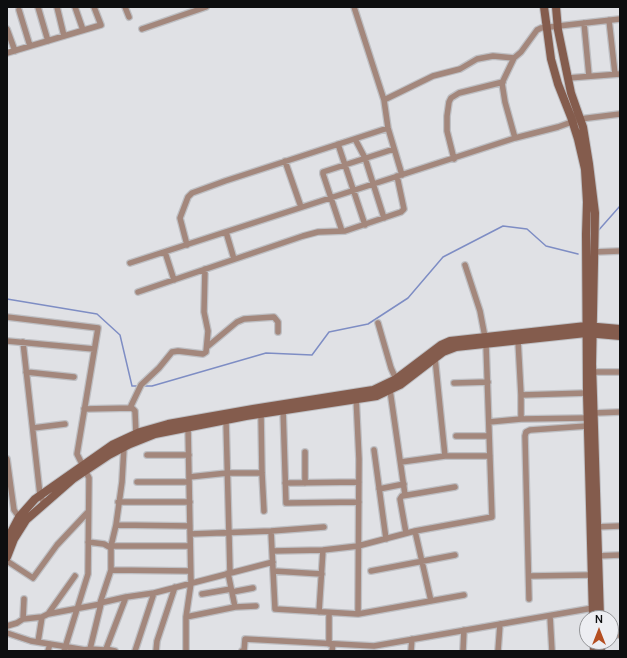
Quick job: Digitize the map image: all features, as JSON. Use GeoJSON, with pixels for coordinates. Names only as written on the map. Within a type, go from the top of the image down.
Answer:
{"type":"FeatureCollection","features":[{"type":"Feature","properties":{"kind":"street"},"geometry":{"type":"LineString","coordinates":[[38,7],[48,41]]}},
{"type":"Feature","properties":{"kind":"street"},"geometry":{"type":"LineString","coordinates":[[57,7],[64,36]]}},
{"type":"Feature","properties":{"kind":"street"},"geometry":{"type":"LineString","coordinates":[[76,7],[83,30]]}},
{"type":"Feature","properties":{"kind":"street"},"geometry":{"type":"LineString","coordinates":[[7,53],[101,25],[94,7]]}},
{"type":"Feature","properties":{"kind":"street"},"geometry":{"type":"LineString","coordinates":[[125,7],[129,17]]}},
{"type":"Feature","properties":{"kind":"street"},"geometry":{"type":"LineString","coordinates":[[142,29],[206,7]]}},
{"type":"Feature","properties":{"kind":"street"},"geometry":{"type":"LineString","coordinates":[[138,292],[310,234],[342,231],[401,212],[404,209],[400,176],[388,128],[384,100],[354,7]]}},
{"type":"Feature","properties":{"kind":"street"},"geometry":{"type":"LineString","coordinates":[[544,7],[551,59],[558,84],[576,121],[583,127],[593,190],[594,252],[586,393],[589,419],[594,556],[599,610]]}},
{"type":"Feature","properties":{"kind":"street"},"geometry":{"type":"LineString","coordinates":[[556,7],[578,139],[585,170],[589,330],[592,372],[589,419],[593,527]]}},
{"type":"Feature","properties":{"kind":"street"},"geometry":{"type":"LineString","coordinates":[[19,10],[30,46]]}},
{"type":"Feature","properties":{"kind":"street"},"geometry":{"type":"LineString","coordinates":[[515,138],[506,102],[503,82],[511,68],[514,58],[521,52],[537,30],[546,27],[620,19]]}},
{"type":"Feature","properties":{"kind":"street"},"geometry":{"type":"LineString","coordinates":[[568,78],[617,74],[610,20]]}},
{"type":"Feature","properties":{"kind":"street"},"geometry":{"type":"LineString","coordinates":[[584,23],[589,76]]}},
{"type":"Feature","properties":{"kind":"street"},"geometry":{"type":"LineString","coordinates":[[7,29],[15,51]]}},
{"type":"Feature","properties":{"kind":"street"},"geometry":{"type":"LineString","coordinates":[[384,100],[432,76],[460,69],[477,59],[493,56],[514,58]]}},
{"type":"Feature","properties":{"kind":"street"},"geometry":{"type":"LineString","coordinates":[[454,159],[447,131],[447,116],[451,98],[459,93],[503,82]]}},
{"type":"Feature","properties":{"kind":"street"},"geometry":{"type":"LineString","coordinates":[[130,263],[515,138],[576,121],[620,114]]}},
{"type":"Feature","properties":{"kind":"street"},"geometry":{"type":"LineString","coordinates":[[187,245],[180,218],[190,195],[224,181],[388,128]]}},
{"type":"Feature","properties":{"kind":"street"},"geometry":{"type":"LineString","coordinates":[[355,139],[365,158],[384,218]]}},
{"type":"Feature","properties":{"kind":"street"},"geometry":{"type":"LineString","coordinates":[[338,144],[364,225]]}},
{"type":"Feature","properties":{"kind":"street"},"geometry":{"type":"LineString","coordinates":[[342,231],[323,172],[394,149]]}},
{"type":"Feature","properties":{"kind":"street"},"geometry":{"type":"LineString","coordinates":[[286,161],[301,207]]}},
{"type":"Feature","properties":{"kind":"street"},"geometry":{"type":"LineString","coordinates":[[226,232],[234,259]]}},
{"type":"Feature","properties":{"kind":"street"},"geometry":{"type":"LineString","coordinates":[[594,252],[620,251]]}},
{"type":"Feature","properties":{"kind":"street"},"geometry":{"type":"LineString","coordinates":[[165,252],[174,280]]}},
{"type":"Feature","properties":{"kind":"street"},"geometry":{"type":"LineString","coordinates":[[272,551],[323,550],[358,546],[406,533],[492,516],[486,340],[481,316],[465,265]]}},
{"type":"Feature","properties":{"kind":"street"},"geometry":{"type":"LineString","coordinates":[[130,408],[140,386],[159,368],[172,352],[178,351],[203,354],[206,352],[208,331],[204,312],[205,269]]}},
{"type":"Feature","properties":{"kind":"street"},"geometry":{"type":"LineString","coordinates":[[7,317],[98,328],[77,454],[85,467],[89,478],[88,574],[65,649]]}},
{"type":"Feature","properties":{"kind":"street"},"geometry":{"type":"LineString","coordinates":[[207,347],[238,322],[244,319],[274,317],[278,322],[278,332]]}},
{"type":"Feature","properties":{"kind":"street"},"geometry":{"type":"LineString","coordinates":[[378,323],[391,368],[396,379]]}},
{"type":"Feature","properties":{"kind":"street"},"geometry":{"type":"LineString","coordinates":[[85,467],[124,447],[155,434],[188,424],[356,396],[377,396],[400,385],[443,352],[474,342],[589,330],[620,329]]}},
{"type":"Feature","properties":{"kind":"street"},"geometry":{"type":"LineString","coordinates":[[486,340],[518,340],[589,330],[620,336]]}},
{"type":"Feature","properties":{"kind":"street"},"geometry":{"type":"LineString","coordinates":[[518,340],[521,419]]}},
{"type":"Feature","properties":{"kind":"street"},"geometry":{"type":"LineString","coordinates":[[7,341],[94,349]]}},
{"type":"Feature","properties":{"kind":"street"},"geometry":{"type":"LineString","coordinates":[[356,396],[396,379],[442,345],[450,341],[474,342]]}},
{"type":"Feature","properties":{"kind":"street"},"geometry":{"type":"LineString","coordinates":[[7,557],[14,539],[42,499],[23,342]]}},
{"type":"Feature","properties":{"kind":"street"},"geometry":{"type":"LineString","coordinates":[[435,358],[446,456]]}},
{"type":"Feature","properties":{"kind":"street"},"geometry":{"type":"LineString","coordinates":[[26,372],[74,377]]}},
{"type":"Feature","properties":{"kind":"street"},"geometry":{"type":"LineString","coordinates":[[592,372],[620,372]]}},
{"type":"Feature","properties":{"kind":"street"},"geometry":{"type":"LineString","coordinates":[[454,383],[488,382]]}},
{"type":"Feature","properties":{"kind":"street"},"geometry":{"type":"LineString","coordinates":[[390,390],[406,495]]}},
{"type":"Feature","properties":{"kind":"street"},"geometry":{"type":"LineString","coordinates":[[521,395],[586,393]]}},
{"type":"Feature","properties":{"kind":"street"},"geometry":{"type":"LineString","coordinates":[[356,396],[359,482],[358,614]]}},
{"type":"Feature","properties":{"kind":"street"},"geometry":{"type":"LineString","coordinates":[[7,540],[19,517],[112,445],[136,434],[168,424],[188,424],[226,420],[261,414],[283,407]]}},
{"type":"Feature","properties":{"kind":"street"},"geometry":{"type":"LineString","coordinates":[[283,407],[286,503],[359,502]]}},
{"type":"Feature","properties":{"kind":"street"},"geometry":{"type":"LineString","coordinates":[[84,409],[130,408],[135,411],[136,434]]}},
{"type":"Feature","properties":{"kind":"street"},"geometry":{"type":"LineString","coordinates":[[529,599],[526,432],[620,412]]}},
{"type":"Feature","properties":{"kind":"street"},"geometry":{"type":"LineString","coordinates":[[261,414],[264,511]]}},
{"type":"Feature","properties":{"kind":"street"},"geometry":{"type":"LineString","coordinates":[[489,422],[521,419],[589,419]]}},
{"type":"Feature","properties":{"kind":"street"},"geometry":{"type":"LineString","coordinates":[[226,420],[229,573],[235,607]]}},
{"type":"Feature","properties":{"kind":"street"},"geometry":{"type":"LineString","coordinates":[[33,428],[65,424]]}},
{"type":"Feature","properties":{"kind":"street"},"geometry":{"type":"LineString","coordinates":[[186,651],[186,617],[191,583],[188,424]]}},
{"type":"Feature","properties":{"kind":"street"},"geometry":{"type":"LineString","coordinates":[[456,436],[489,436]]}},
{"type":"Feature","properties":{"kind":"street"},"geometry":{"type":"LineString","coordinates":[[87,650],[110,570],[111,546],[116,525],[122,482],[124,447]]}},
{"type":"Feature","properties":{"kind":"street"},"geometry":{"type":"LineString","coordinates":[[374,450],[386,539]]}},
{"type":"Feature","properties":{"kind":"street"},"geometry":{"type":"LineString","coordinates":[[305,452],[305,483]]}},
{"type":"Feature","properties":{"kind":"street"},"geometry":{"type":"LineString","coordinates":[[147,455],[189,455]]}},
{"type":"Feature","properties":{"kind":"street"},"geometry":{"type":"LineString","coordinates":[[401,462],[446,456],[490,456]]}},
{"type":"Feature","properties":{"kind":"street"},"geometry":{"type":"LineString","coordinates":[[7,459],[14,510],[19,517]]}},
{"type":"Feature","properties":{"kind":"street"},"geometry":{"type":"LineString","coordinates":[[137,482],[189,479],[228,472],[262,473]]}},
{"type":"Feature","properties":{"kind":"street"},"geometry":{"type":"LineString","coordinates":[[285,483],[359,482]]}},
{"type":"Feature","properties":{"kind":"street"},"geometry":{"type":"LineString","coordinates":[[379,489],[404,484]]}},
{"type":"Feature","properties":{"kind":"street"},"geometry":{"type":"LineString","coordinates":[[406,533],[400,499],[402,496],[455,487]]}},
{"type":"Feature","properties":{"kind":"street"},"geometry":{"type":"LineString","coordinates":[[118,502],[190,502]]}},
{"type":"Feature","properties":{"kind":"street"},"geometry":{"type":"LineString","coordinates":[[7,560],[34,578],[57,545],[88,512]]}},
{"type":"Feature","properties":{"kind":"street"},"geometry":{"type":"LineString","coordinates":[[116,525],[190,526]]}},
{"type":"Feature","properties":{"kind":"street"},"geometry":{"type":"LineString","coordinates":[[593,527],[620,526]]}},
{"type":"Feature","properties":{"kind":"street"},"geometry":{"type":"LineString","coordinates":[[190,534],[271,531],[324,527]]}},
{"type":"Feature","properties":{"kind":"street"},"geometry":{"type":"LineString","coordinates":[[271,531],[275,609],[358,614],[464,595]]}},
{"type":"Feature","properties":{"kind":"street"},"geometry":{"type":"LineString","coordinates":[[415,531],[431,601]]}},
{"type":"Feature","properties":{"kind":"street"},"geometry":{"type":"LineString","coordinates":[[88,542],[104,544],[110,548],[111,546],[190,546]]}},
{"type":"Feature","properties":{"kind":"street"},"geometry":{"type":"LineString","coordinates":[[319,612],[323,550]]}},
{"type":"Feature","properties":{"kind":"street"},"geometry":{"type":"LineString","coordinates":[[371,571],[455,555]]}},
{"type":"Feature","properties":{"kind":"street"},"geometry":{"type":"LineString","coordinates":[[594,556],[620,555]]}},
{"type":"Feature","properties":{"kind":"street"},"geometry":{"type":"LineString","coordinates":[[242,651],[244,651],[245,639],[374,646],[593,608],[592,575],[594,556]]}},
{"type":"Feature","properties":{"kind":"street"},"geometry":{"type":"LineString","coordinates":[[7,626],[17,623],[23,619],[42,617],[48,614],[78,609],[126,597],[154,593],[273,562]]}},
{"type":"Feature","properties":{"kind":"street"},"geometry":{"type":"LineString","coordinates":[[110,570],[190,571]]}},
{"type":"Feature","properties":{"kind":"street"},"geometry":{"type":"LineString","coordinates":[[273,571],[322,574]]}},
{"type":"Feature","properties":{"kind":"street"},"geometry":{"type":"LineString","coordinates":[[529,576],[592,575]]}},
{"type":"Feature","properties":{"kind":"street"},"geometry":{"type":"LineString","coordinates":[[48,614],[75,576]]}},
{"type":"Feature","properties":{"kind":"street"},"geometry":{"type":"LineString","coordinates":[[156,651],[157,641],[175,587]]}},
{"type":"Feature","properties":{"kind":"street"},"geometry":{"type":"LineString","coordinates":[[202,594],[253,588]]}},
{"type":"Feature","properties":{"kind":"street"},"geometry":{"type":"LineString","coordinates":[[135,651],[154,593]]}},
{"type":"Feature","properties":{"kind":"street"},"geometry":{"type":"LineString","coordinates":[[104,650],[126,597]]}},
{"type":"Feature","properties":{"kind":"street"},"geometry":{"type":"LineString","coordinates":[[23,619],[24,599]]}},
{"type":"Feature","properties":{"kind":"street"},"geometry":{"type":"LineString","coordinates":[[186,617],[235,607],[256,606]]}},
{"type":"Feature","properties":{"kind":"street"},"geometry":{"type":"LineString","coordinates":[[329,612],[332,651]]}},
{"type":"Feature","properties":{"kind":"street"},"geometry":{"type":"LineString","coordinates":[[550,616],[552,651]]}},
{"type":"Feature","properties":{"kind":"street"},"geometry":{"type":"LineString","coordinates":[[38,642],[42,617]]}},
{"type":"Feature","properties":{"kind":"street"},"geometry":{"type":"LineString","coordinates":[[498,651],[500,624]]}},
{"type":"Feature","properties":{"kind":"street"},"geometry":{"type":"LineString","coordinates":[[463,651],[464,630]]}},
{"type":"Feature","properties":{"kind":"street"},"geometry":{"type":"LineString","coordinates":[[7,633],[65,649],[115,651]]}},
{"type":"Feature","properties":{"kind":"street"},"geometry":{"type":"LineString","coordinates":[[411,651],[412,639]]}},
{"type":"Feature","properties":{"kind":"street"},"geometry":{"type":"LineString","coordinates":[[48,651],[50,644]]}},
{"type":"Feature","properties":{"kind":"street"},"geometry":{"type":"LineString","coordinates":[[385,644],[386,651]]}},
{"type":"Feature","properties":{"kind":"waterway"},"geometry":{"type":"LineString","coordinates":[[597,232],[620,206]]}},
{"type":"Feature","properties":{"kind":"waterway"},"geometry":{"type":"LineString","coordinates":[[144,386],[152,386],[266,353],[312,355],[329,332],[368,324],[408,298],[443,257],[503,226],[527,229],[546,246],[578,254]]}},
{"type":"Feature","properties":{"kind":"waterway"},"geometry":{"type":"LineString","coordinates":[[7,299],[97,314],[120,335],[132,386],[138,386]]}}]}
